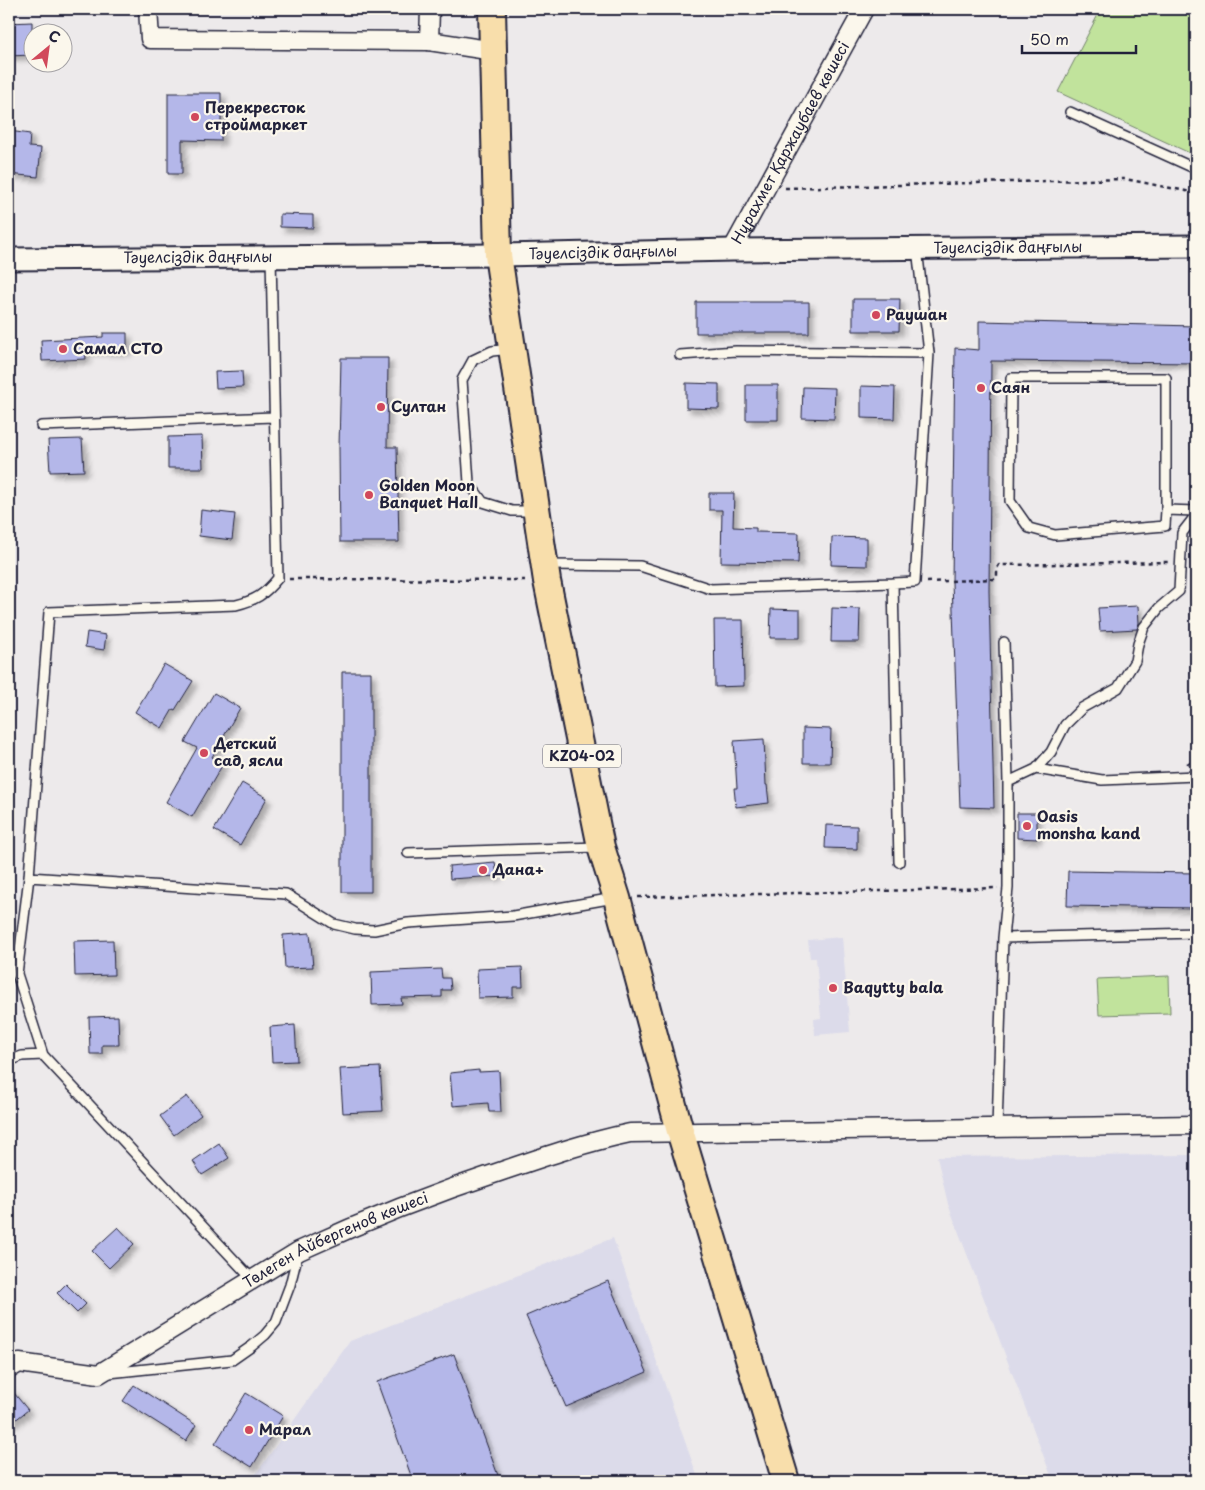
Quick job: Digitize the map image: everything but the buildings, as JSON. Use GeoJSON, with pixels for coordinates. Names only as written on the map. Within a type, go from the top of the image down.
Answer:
{"type":"FeatureCollection","features":[{"type":"Feature","properties":{"kind":"main road","name":"KZ04-02"},"geometry":{"type":"LineString","coordinates":[[492,9],[498,255],[546,573],[600,847],[617,898],[680,1131],[786,1481]]}},
{"type":"Feature","properties":{"kind":"street"},"geometry":{"type":"LineString","coordinates":[[148,9],[150,39],[429,41],[494,51]]}},
{"type":"Feature","properties":{"kind":"street"},"geometry":{"type":"LineString","coordinates":[[429,41],[430,9]]}},
{"type":"Feature","properties":{"kind":"street","name":"Нұрахмет Қаржаубаев көшесі"},"geometry":{"type":"LineString","coordinates":[[732,250],[864,9]]}},
{"type":"Feature","properties":{"kind":"street","name":"Тәуелсіздік даңғылы"},"geometry":{"type":"LineString","coordinates":[[9,258],[498,255],[732,250],[1196,246]]}},
{"type":"Feature","properties":{"kind":"street","name":"Төлеген Айбергенов көшесі"},"geometry":{"type":"LineString","coordinates":[[99,1374],[298,1251],[329,1236],[438,1192],[575,1146],[630,1133],[1196,1125]]}},
{"type":"Feature","properties":{"kind":"street"},"geometry":{"type":"LineString","coordinates":[[9,1369],[19,1363],[99,1374]]}},
{"type":"Feature","properties":{"kind":"lane"},"geometry":{"type":"LineString","coordinates":[[1070,112],[1196,169]]}},
{"type":"Feature","properties":{"kind":"lane"},"geometry":{"type":"LineString","coordinates":[[546,573],[640,566],[711,588],[915,582],[929,353],[917,248]]}},
{"type":"Feature","properties":{"kind":"lane"},"geometry":{"type":"LineString","coordinates":[[252,1279],[43,1055],[17,974],[29,877],[49,612],[236,605],[254,600],[268,590],[278,578],[271,256]]}},
{"type":"Feature","properties":{"kind":"lane"},"geometry":{"type":"LineString","coordinates":[[512,349],[492,351],[473,360],[462,380],[469,483],[483,502],[512,511],[537,511]]}},
{"type":"Feature","properties":{"kind":"lane"},"geometry":{"type":"LineString","coordinates":[[680,355],[736,351],[929,353]]}},
{"type":"Feature","properties":{"kind":"lane"},"geometry":{"type":"LineString","coordinates":[[1011,378],[1166,378],[1166,510],[1165,526],[1055,534],[1029,528],[1010,501],[1011,378]]}},
{"type":"Feature","properties":{"kind":"lane"},"geometry":{"type":"LineString","coordinates":[[41,426],[274,417]]}},
{"type":"Feature","properties":{"kind":"lane"},"geometry":{"type":"LineString","coordinates":[[1166,510],[1196,511]]}},
{"type":"Feature","properties":{"kind":"lane"},"geometry":{"type":"LineString","coordinates":[[1008,782],[1036,769],[1050,752],[1065,725],[1082,708],[1118,688],[1135,661],[1144,627],[1159,608],[1180,591],[1182,533],[1196,515]]}},
{"type":"Feature","properties":{"kind":"lane"},"geometry":{"type":"LineString","coordinates":[[893,583],[898,862]]}},
{"type":"Feature","properties":{"kind":"lane"},"geometry":{"type":"LineString","coordinates":[[997,1128],[1003,938],[1008,888],[1008,782],[1004,642]]}},
{"type":"Feature","properties":{"kind":"lane"},"geometry":{"type":"LineString","coordinates":[[1036,769],[1102,780],[1196,776]]}},
{"type":"Feature","properties":{"kind":"lane"},"geometry":{"type":"LineString","coordinates":[[408,853],[600,847]]}},
{"type":"Feature","properties":{"kind":"lane"},"geometry":{"type":"LineString","coordinates":[[29,877],[286,894],[334,924],[355,929],[374,930],[408,923],[514,916],[617,898]]}},
{"type":"Feature","properties":{"kind":"lane"},"geometry":{"type":"LineString","coordinates":[[1003,938],[1196,933]]}},
{"type":"Feature","properties":{"kind":"lane"},"geometry":{"type":"LineString","coordinates":[[9,1061],[22,1056],[43,1055]]}},
{"type":"Feature","properties":{"kind":"lane"},"geometry":{"type":"LineString","coordinates":[[99,1374],[232,1360],[265,1336],[276,1322],[290,1285],[298,1251]]}},
{"type":"Feature","properties":{"kind":"path"},"geometry":{"type":"LineString","coordinates":[[766,188],[1125,179],[1196,193]]}},
{"type":"Feature","properties":{"kind":"path"},"geometry":{"type":"LineString","coordinates":[[915,582],[994,579],[997,577],[997,568],[1000,565],[1180,561]]}},
{"type":"Feature","properties":{"kind":"path"},"geometry":{"type":"LineString","coordinates":[[278,578],[546,573]]}},
{"type":"Feature","properties":{"kind":"path"},"geometry":{"type":"LineString","coordinates":[[617,898],[1008,888]]}},
{"type":"Feature","properties":{"kind":"shaded area","name":"Baqytty bala"},"geometry":{"type":"Polygon","coordinates":[[[842,937],[850,1032],[815,1035],[814,1019],[821,1018],[816,958],[810,958],[808,940],[842,937]]]}},
{"type":"Feature","properties":{"kind":"shaded area"},"geometry":{"type":"Polygon","coordinates":[[[1196,1155],[1196,1481],[1053,1481],[948,1204],[937,1157],[1196,1155]]]}},
{"type":"Feature","properties":{"kind":"shaded area"},"geometry":{"type":"Polygon","coordinates":[[[613,1238],[699,1481],[251,1481],[350,1341],[613,1238]]]}},
{"type":"Feature","properties":{"kind":"green space"},"geometry":{"type":"Polygon","coordinates":[[[1101,9],[1196,9],[1196,156],[1058,92],[1101,9]]]}},
{"type":"Feature","properties":{"kind":"green space"},"geometry":{"type":"Polygon","coordinates":[[[1169,976],[1170,1013],[1099,1015],[1097,979],[1169,976]]]}},
{"type":"Feature","properties":{"kind":"place","name":"Перекресток строймаркет"},"geometry":{"type":"Point","coordinates":[195,117]}},
{"type":"Feature","properties":{"kind":"place","name":"Раушан"},"geometry":{"type":"Point","coordinates":[876,315]}},
{"type":"Feature","properties":{"kind":"place","name":"Самал СТО"},"geometry":{"type":"Point","coordinates":[63,349]}},
{"type":"Feature","properties":{"kind":"place","name":"Саян"},"geometry":{"type":"Point","coordinates":[981,388]}},
{"type":"Feature","properties":{"kind":"place","name":"Султан"},"geometry":{"type":"Point","coordinates":[381,407]}},
{"type":"Feature","properties":{"kind":"place","name":"Golden Moon Banquet Hall"},"geometry":{"type":"Point","coordinates":[369,495]}},
{"type":"Feature","properties":{"kind":"place","name":"Детский сад, ясли"},"geometry":{"type":"Point","coordinates":[204,753]}},
{"type":"Feature","properties":{"kind":"place","name":"Oasis monsha kand"},"geometry":{"type":"Point","coordinates":[1027,826]}},
{"type":"Feature","properties":{"kind":"place","name":"Дана+"},"geometry":{"type":"Point","coordinates":[483,870]}},
{"type":"Feature","properties":{"kind":"place","name":"Baqytty bala"},"geometry":{"type":"Point","coordinates":[833,988]}},
{"type":"Feature","properties":{"kind":"place","name":"Марал"},"geometry":{"type":"Point","coordinates":[249,1430]}}]}
